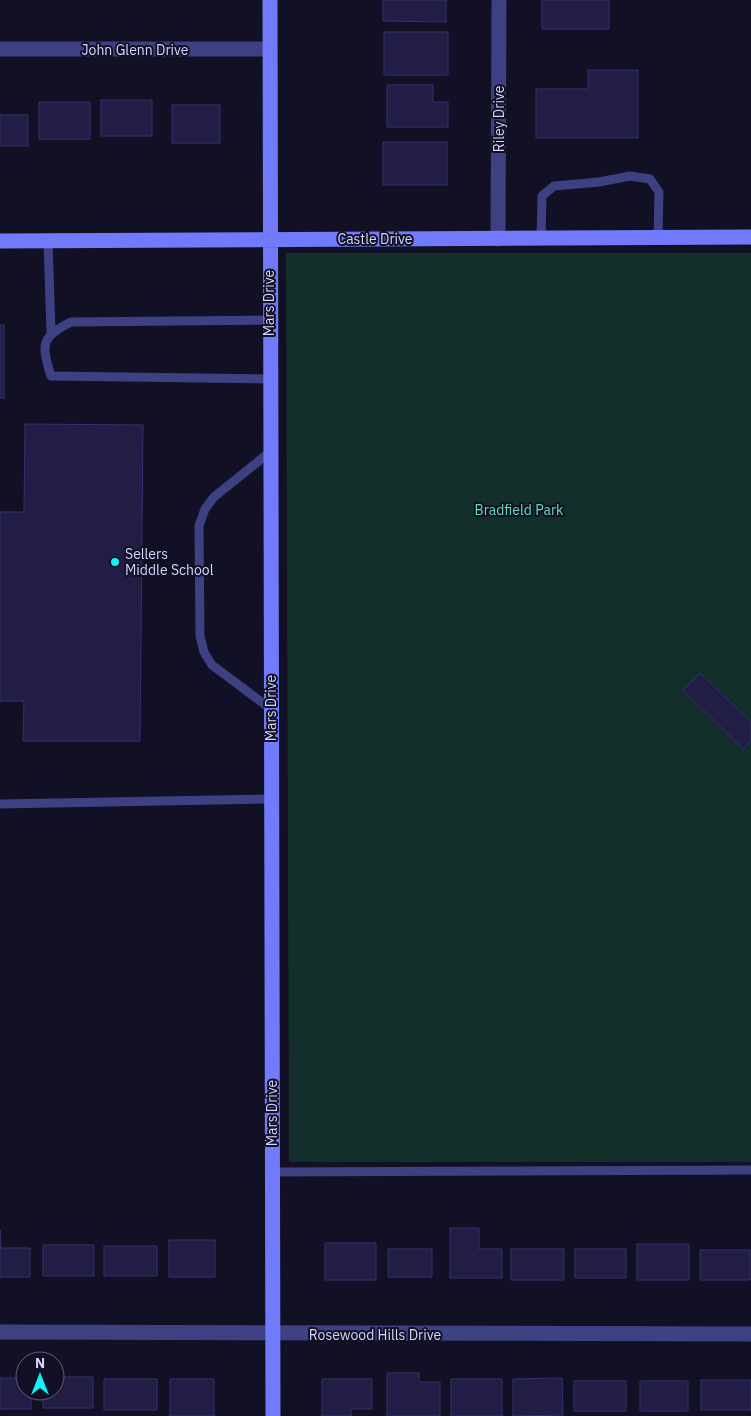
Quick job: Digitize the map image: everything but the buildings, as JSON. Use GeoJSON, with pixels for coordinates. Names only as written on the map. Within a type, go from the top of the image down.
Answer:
{"type":"FeatureCollection","features":[{"type":"Feature","properties":{"kind":"street","name":"Mars Drive"},"geometry":{"type":"LineString","coordinates":[[270,0],[269,320],[273,1416]]}},
{"type":"Feature","properties":{"kind":"street","name":"Riley Drive"},"geometry":{"type":"LineString","coordinates":[[498,238],[499,0]]}},
{"type":"Feature","properties":{"kind":"street","name":"John Glenn Drive"},"geometry":{"type":"LineString","coordinates":[[0,49],[270,49]]}},
{"type":"Feature","properties":{"kind":"street","name":"Castle Drive"},"geometry":{"type":"LineString","coordinates":[[0,241],[751,237]]}},
{"type":"Feature","properties":{"kind":"street","name":"Rosewood Hills Drive"},"geometry":{"type":"LineString","coordinates":[[0,1332],[273,1335],[751,1334]]}},
{"type":"Feature","properties":{"kind":"lane"},"geometry":{"type":"LineString","coordinates":[[541,238],[542,196],[554,186],[599,182],[630,176],[650,179],[659,192],[658,238]]}},
{"type":"Feature","properties":{"kind":"lane"},"geometry":{"type":"LineString","coordinates":[[48,241],[51,332],[45,344],[46,360],[51,376],[270,379]]}},
{"type":"Feature","properties":{"kind":"lane"},"geometry":{"type":"LineString","coordinates":[[51,332],[71,322],[269,320]]}},
{"type":"Feature","properties":{"kind":"lane"},"geometry":{"type":"LineString","coordinates":[[270,452],[209,503],[199,526],[199,535],[200,636],[204,652],[212,665],[271,710]]}},
{"type":"Feature","properties":{"kind":"lane"},"geometry":{"type":"LineString","coordinates":[[0,804],[271,799]]}},
{"type":"Feature","properties":{"kind":"lane"},"geometry":{"type":"LineString","coordinates":[[273,1172],[751,1170]]}},
{"type":"Feature","properties":{"kind":"green space","name":"Bradfield Park"},"geometry":{"type":"Polygon","coordinates":[[[286,253],[751,253],[751,1162],[289,1162],[286,253]]]}},
{"type":"Feature","properties":{"kind":"place","name":"Sellers Middle School"},"geometry":{"type":"Point","coordinates":[115,562]}}]}
